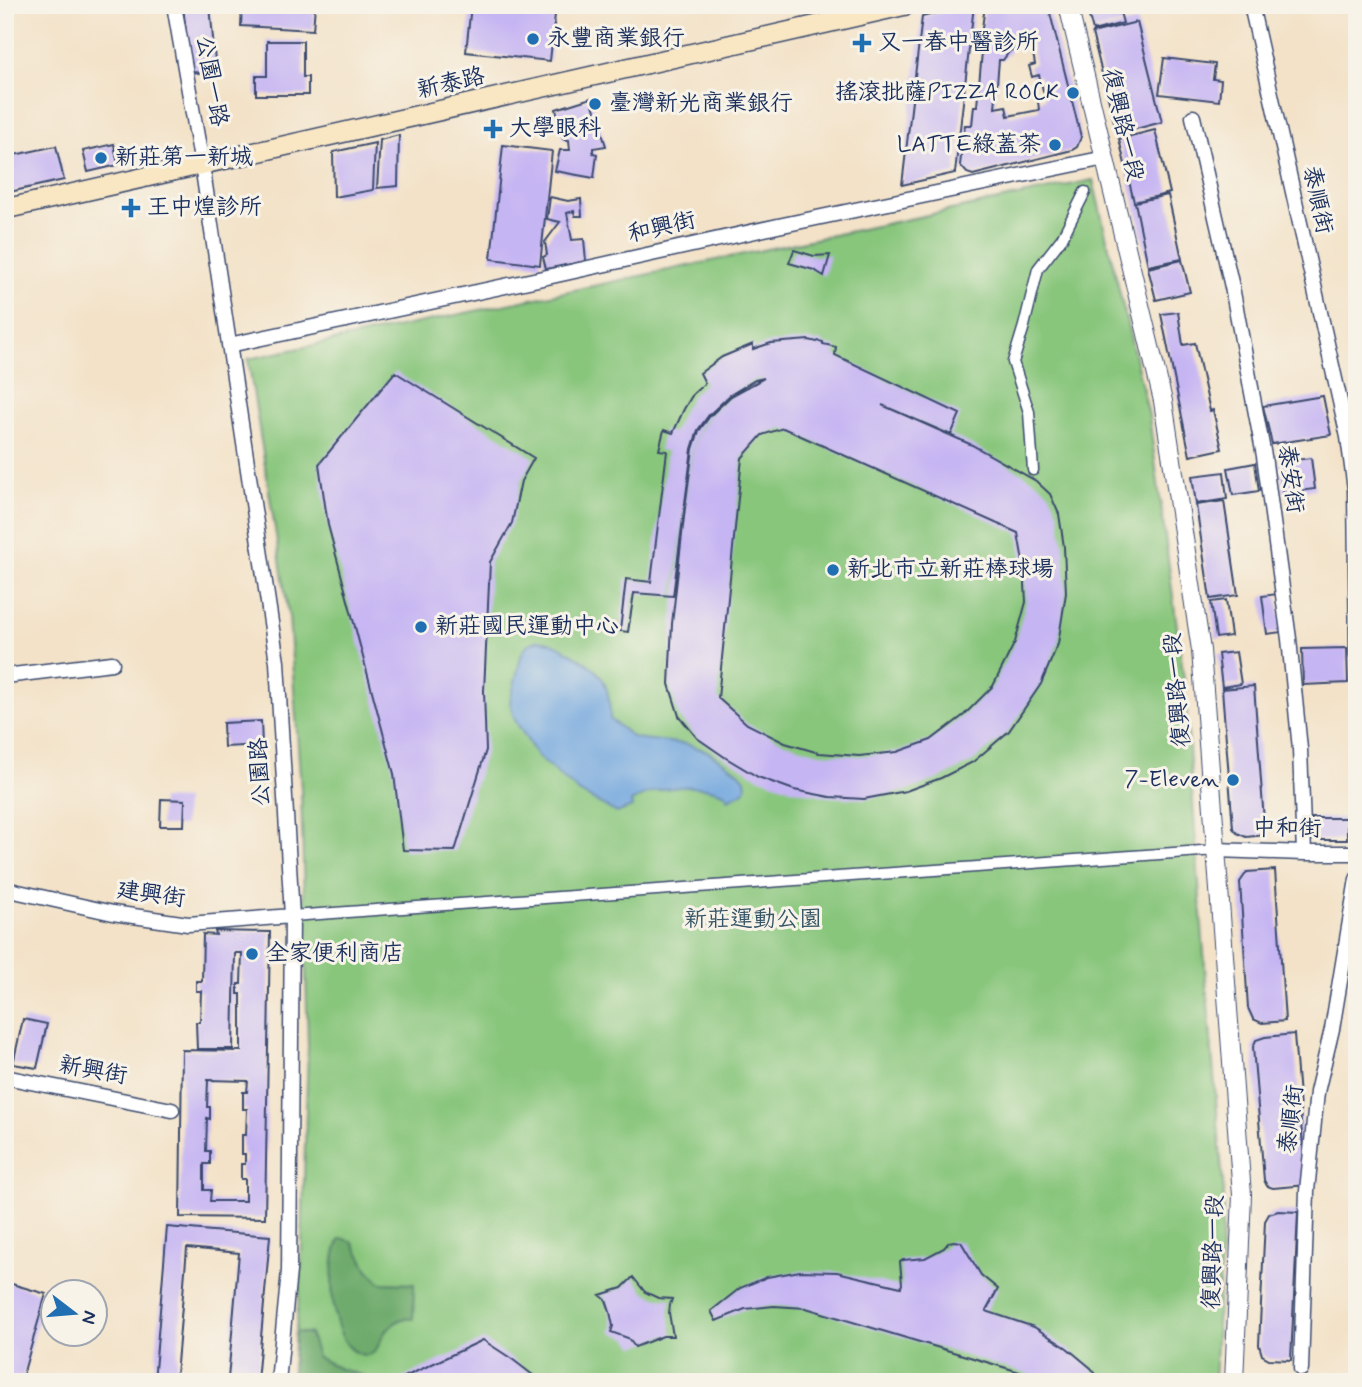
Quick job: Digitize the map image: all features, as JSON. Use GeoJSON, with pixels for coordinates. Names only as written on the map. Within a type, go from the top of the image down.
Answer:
{"type":"FeatureCollection","features":[{"type":"Feature","properties":{"kind":"main road","name":"新泰路"},"geometry":{"type":"LineString","coordinates":[[5,209],[906,5]]}},
{"type":"Feature","properties":{"kind":"street","name":"公園一路"},"geometry":{"type":"LineString","coordinates":[[174,5],[202,165]]}},
{"type":"Feature","properties":{"kind":"street","name":"復興路一段"},"geometry":{"type":"LineString","coordinates":[[1068,5],[1163,401],[1201,650],[1242,1195],[1234,1382]]}},
{"type":"Feature","properties":{"kind":"street","name":"泰順街"},"geometry":{"type":"LineString","coordinates":[[1251,5],[1348,437],[1354,489],[1357,655]]}},
{"type":"Feature","properties":{"kind":"street","name":"泰安街"},"geometry":{"type":"LineString","coordinates":[[1193,117],[1232,287],[1264,456],[1289,639],[1300,749],[1304,853]]}},
{"type":"Feature","properties":{"kind":"street","name":"和興街"},"geometry":{"type":"LineString","coordinates":[[229,345],[1105,158]]}},
{"type":"Feature","properties":{"kind":"street","name":"公園路"},"geometry":{"type":"LineString","coordinates":[[202,165],[277,662],[292,916],[289,1271],[278,1382]]}},
{"type":"Feature","properties":{"kind":"street"},"geometry":{"type":"LineString","coordinates":[[1034,470],[1029,412],[1013,362],[1038,270],[1062,238],[1086,192]]}},
{"type":"Feature","properties":{"kind":"street"},"geometry":{"type":"LineString","coordinates":[[5,676],[112,663]]}},
{"type":"Feature","properties":{"kind":"street","name":"中和街"},"geometry":{"type":"LineString","coordinates":[[1216,850],[1357,853]]}},
{"type":"Feature","properties":{"kind":"street"},"geometry":{"type":"LineString","coordinates":[[292,916],[1216,850]]}},
{"type":"Feature","properties":{"kind":"street","name":"泰順街"},"geometry":{"type":"LineString","coordinates":[[1301,1369],[1307,1191],[1317,1093],[1332,1029],[1357,878]]}},
{"type":"Feature","properties":{"kind":"street","name":"建興街"},"geometry":{"type":"LineString","coordinates":[[5,890],[113,913],[188,924],[292,916]]}},
{"type":"Feature","properties":{"kind":"street","name":"新興街"},"geometry":{"type":"LineString","coordinates":[[5,1077],[172,1110]]}},
{"type":"Feature","properties":{"kind":"green space","name":"新莊運動公園"},"geometry":{"type":"Polygon","coordinates":[[[1093,180],[1149,416],[1184,679],[1224,1194],[1214,1382],[291,1382],[301,1275],[308,1046],[301,790],[289,617],[248,359],[1093,180]]]}},
{"type":"Feature","properties":{"kind":"green space"},"geometry":{"type":"Polygon","coordinates":[[[340,1239],[353,1242],[368,1270],[381,1283],[414,1284],[413,1319],[402,1319],[394,1324],[369,1355],[352,1350],[343,1339],[337,1323],[332,1286],[333,1267],[340,1239]]]}},
{"type":"Feature","properties":{"kind":"green space"},"geometry":{"type":"Polygon","coordinates":[[[295,1332],[310,1334],[317,1357],[340,1369],[365,1376],[361,1382],[291,1382],[295,1332]]]}},
{"type":"Feature","properties":{"kind":"water"},"geometry":{"type":"Polygon","coordinates":[[[538,640],[558,646],[596,671],[606,686],[610,719],[634,738],[686,744],[707,751],[739,772],[745,779],[744,791],[728,799],[726,794],[703,788],[666,789],[642,796],[631,802],[632,807],[617,813],[580,793],[537,756],[514,718],[510,702],[522,653],[527,645],[538,640]]]}},
{"type":"Feature","properties":{"kind":"building"},"geometry":{"type":"Polygon","coordinates":[[[183,5],[210,5],[215,62],[211,69],[205,72],[190,70],[183,5]]]}},
{"type":"Feature","properties":{"kind":"building"},"geometry":{"type":"Polygon","coordinates":[[[242,5],[315,5],[313,30],[241,26],[242,5]]]}},
{"type":"Feature","properties":{"kind":"building"},"geometry":{"type":"Polygon","coordinates":[[[471,5],[556,5],[550,61],[466,52],[471,5]]]}},
{"type":"Feature","properties":{"kind":"building"},"geometry":{"type":"Polygon","coordinates":[[[974,5],[955,173],[902,185],[922,17],[974,5]]]}},
{"type":"Feature","properties":{"kind":"building"},"geometry":{"type":"Polygon","coordinates":[[[985,5],[1048,5],[1081,137],[1077,147],[973,175],[967,173],[960,165],[965,125],[972,125],[974,106],[977,106],[982,52],[979,52],[985,5]],[[1030,37],[1009,52],[1003,60],[999,60],[995,108],[1006,106],[1008,116],[1039,110],[1038,101],[1045,98],[1039,75],[1032,77],[1029,66],[1035,64],[1030,37]]]}},
{"type":"Feature","properties":{"kind":"building"},"geometry":{"type":"Polygon","coordinates":[[[1086,5],[1118,5],[1123,23],[1093,31],[1086,5]]]}},
{"type":"Feature","properties":{"kind":"building"},"geometry":{"type":"Polygon","coordinates":[[[1137,22],[1162,122],[1117,134],[1092,33],[1137,22]]]}},
{"type":"Feature","properties":{"kind":"building"},"geometry":{"type":"Polygon","coordinates":[[[267,41],[303,41],[303,77],[308,77],[308,95],[256,95],[256,76],[267,76],[267,41]]]}},
{"type":"Feature","properties":{"kind":"building"},"geometry":{"type":"Polygon","coordinates":[[[1164,58],[1215,64],[1213,79],[1221,80],[1219,101],[1159,94],[1164,58]]]}},
{"type":"Feature","properties":{"kind":"building"},"geometry":{"type":"Polygon","coordinates":[[[591,98],[606,146],[593,148],[593,153],[597,154],[594,178],[555,171],[560,150],[570,150],[569,140],[563,139],[556,109],[591,98]]]}},
{"type":"Feature","properties":{"kind":"building"},"geometry":{"type":"Polygon","coordinates":[[[1155,130],[1170,193],[1134,202],[1119,139],[1155,130]]]}},
{"type":"Feature","properties":{"kind":"building"},"geometry":{"type":"Polygon","coordinates":[[[399,135],[398,186],[377,188],[380,140],[399,135]]]}},
{"type":"Feature","properties":{"kind":"building"},"geometry":{"type":"Polygon","coordinates":[[[375,143],[373,190],[334,197],[333,152],[375,143]]]}},
{"type":"Feature","properties":{"kind":"building","name":"新莊第一新城"},"geometry":{"type":"Polygon","coordinates":[[[114,144],[118,165],[88,172],[83,151],[114,144]]]}},
{"type":"Feature","properties":{"kind":"building"},"geometry":{"type":"Polygon","coordinates":[[[503,145],[552,151],[540,265],[491,259],[503,145]]]}},
{"type":"Feature","properties":{"kind":"building"},"geometry":{"type":"Polygon","coordinates":[[[56,146],[64,180],[5,193],[5,157],[56,146]]]}},
{"type":"Feature","properties":{"kind":"building"},"geometry":{"type":"Polygon","coordinates":[[[1168,195],[1182,259],[1148,266],[1135,202],[1168,195]]]}},
{"type":"Feature","properties":{"kind":"building"},"geometry":{"type":"Polygon","coordinates":[[[550,197],[568,201],[581,199],[582,216],[575,216],[574,211],[567,213],[572,240],[584,239],[586,261],[546,269],[543,257],[547,255],[545,242],[560,222],[547,219],[550,197]]]}},
{"type":"Feature","properties":{"kind":"building"},"geometry":{"type":"Polygon","coordinates":[[[794,250],[814,256],[830,255],[824,276],[814,270],[789,263],[794,250]]]}},
{"type":"Feature","properties":{"kind":"building"},"geometry":{"type":"Polygon","coordinates":[[[1182,260],[1190,292],[1156,300],[1148,268],[1182,260]]]}},
{"type":"Feature","properties":{"kind":"building"},"geometry":{"type":"Polygon","coordinates":[[[1178,312],[1183,345],[1195,343],[1210,411],[1213,410],[1222,449],[1190,456],[1161,314],[1178,312]]]}},
{"type":"Feature","properties":{"kind":"building"},"geometry":{"type":"Polygon","coordinates":[[[809,340],[823,342],[836,347],[835,355],[960,414],[951,435],[882,405],[972,445],[1036,481],[1050,494],[1059,514],[1066,593],[1058,644],[1041,684],[1009,731],[973,762],[906,791],[864,799],[830,797],[794,790],[758,777],[726,758],[697,738],[679,716],[669,684],[672,624],[693,449],[699,431],[710,416],[731,396],[764,378],[755,380],[730,395],[709,415],[698,430],[692,449],[673,596],[634,593],[628,632],[620,631],[626,579],[651,582],[667,451],[659,450],[664,430],[673,433],[693,394],[705,383],[700,373],[722,357],[753,344],[753,349],[771,343],[809,340]],[[783,428],[762,435],[742,458],[718,698],[747,724],[785,743],[819,753],[859,756],[897,752],[931,740],[964,715],[993,686],[1015,642],[1026,602],[1018,533],[783,428]]]}},
{"type":"Feature","properties":{"kind":"building","name":"新莊國民運動中心"},"geometry":{"type":"Polygon","coordinates":[[[395,372],[534,458],[521,481],[512,523],[490,562],[484,691],[486,750],[455,851],[403,850],[394,774],[328,525],[319,464],[395,372]]]}},
{"type":"Feature","properties":{"kind":"building"},"geometry":{"type":"Polygon","coordinates":[[[1323,396],[1331,435],[1272,444],[1263,406],[1323,396]]]}},
{"type":"Feature","properties":{"kind":"building"},"geometry":{"type":"Polygon","coordinates":[[[1311,458],[1315,489],[1283,493],[1279,462],[1311,458]]]}},
{"type":"Feature","properties":{"kind":"building"},"geometry":{"type":"Polygon","coordinates":[[[1255,463],[1259,491],[1233,495],[1228,468],[1255,463]]]}},
{"type":"Feature","properties":{"kind":"building"},"geometry":{"type":"Polygon","coordinates":[[[1224,472],[1227,499],[1196,504],[1192,476],[1224,472]]]}},
{"type":"Feature","properties":{"kind":"building"},"geometry":{"type":"Polygon","coordinates":[[[1224,501],[1238,595],[1210,599],[1196,505],[1224,501]]]}},
{"type":"Feature","properties":{"kind":"building"},"geometry":{"type":"Polygon","coordinates":[[[1277,594],[1282,632],[1267,634],[1262,596],[1277,594]]]}},
{"type":"Feature","properties":{"kind":"building"},"geometry":{"type":"Polygon","coordinates":[[[1226,600],[1231,636],[1216,638],[1211,602],[1226,600]]]}},
{"type":"Feature","properties":{"kind":"building"},"geometry":{"type":"Polygon","coordinates":[[[1347,648],[1348,683],[1303,685],[1302,649],[1347,648]]]}},
{"type":"Feature","properties":{"kind":"building"},"geometry":{"type":"Polygon","coordinates":[[[1236,652],[1241,684],[1222,687],[1218,654],[1236,652]]]}},
{"type":"Feature","properties":{"kind":"building"},"geometry":{"type":"Polygon","coordinates":[[[1254,686],[1265,835],[1246,837],[1233,828],[1222,689],[1254,686]]]}},
{"type":"Feature","properties":{"kind":"building"},"geometry":{"type":"Polygon","coordinates":[[[261,721],[262,745],[224,747],[223,723],[261,721]]]}},
{"type":"Feature","properties":{"kind":"building"},"geometry":{"type":"Polygon","coordinates":[[[161,799],[185,800],[184,826],[160,826],[161,799]]]}},
{"type":"Feature","properties":{"kind":"building"},"geometry":{"type":"Polygon","coordinates":[[[1312,818],[1347,818],[1347,840],[1311,840],[1312,818]]]}},
{"type":"Feature","properties":{"kind":"building"},"geometry":{"type":"Polygon","coordinates":[[[1275,870],[1285,1021],[1262,1023],[1253,1019],[1248,1008],[1240,882],[1247,872],[1275,870]]]}},
{"type":"Feature","properties":{"kind":"building"},"geometry":{"type":"Polygon","coordinates":[[[215,931],[270,932],[265,1218],[180,1217],[182,1050],[241,1051],[241,994],[238,994],[238,984],[241,984],[242,953],[235,953],[233,1049],[197,1049],[196,1022],[200,1022],[201,991],[196,991],[196,981],[202,981],[203,934],[216,935],[215,931]],[[208,1080],[207,1107],[210,1107],[210,1119],[207,1118],[206,1151],[210,1151],[210,1164],[204,1164],[204,1190],[211,1190],[210,1201],[245,1201],[245,1179],[241,1179],[241,1164],[245,1164],[242,1135],[246,1135],[247,1109],[243,1109],[243,1092],[247,1092],[248,1081],[208,1080]]]}},
{"type":"Feature","properties":{"kind":"building"},"geometry":{"type":"Polygon","coordinates":[[[23,1019],[47,1024],[37,1068],[13,1064],[23,1019]]]}},
{"type":"Feature","properties":{"kind":"building"},"geometry":{"type":"Polygon","coordinates":[[[1294,1034],[1306,1185],[1273,1188],[1267,1186],[1264,1180],[1253,1047],[1256,1040],[1265,1037],[1294,1034]]]}},
{"type":"Feature","properties":{"kind":"building"},"geometry":{"type":"Polygon","coordinates":[[[1278,1211],[1298,1212],[1291,1360],[1269,1359],[1262,1355],[1259,1345],[1265,1221],[1269,1214],[1278,1211]]]}},
{"type":"Feature","properties":{"kind":"building"},"geometry":{"type":"Polygon","coordinates":[[[167,1227],[270,1236],[257,1382],[154,1382],[167,1227]],[[187,1248],[176,1375],[228,1379],[239,1253],[187,1248]]]}},
{"type":"Feature","properties":{"kind":"building"},"geometry":{"type":"Polygon","coordinates":[[[954,1241],[961,1242],[981,1275],[998,1289],[986,1311],[1034,1327],[1067,1348],[1091,1368],[1102,1382],[1053,1382],[806,1308],[774,1306],[745,1309],[716,1321],[711,1311],[740,1288],[767,1277],[800,1271],[837,1272],[901,1287],[900,1262],[925,1258],[954,1241]]]}},
{"type":"Feature","properties":{"kind":"building"},"geometry":{"type":"Polygon","coordinates":[[[633,1277],[645,1292],[658,1298],[672,1299],[669,1313],[673,1336],[663,1336],[635,1347],[628,1338],[611,1332],[613,1326],[610,1312],[606,1300],[600,1295],[622,1288],[633,1277]]]}},
{"type":"Feature","properties":{"kind":"building"},"geometry":{"type":"Polygon","coordinates":[[[5,1282],[38,1292],[38,1322],[21,1382],[5,1382],[5,1282]]]}},
{"type":"Feature","properties":{"kind":"building"},"geometry":{"type":"Polygon","coordinates":[[[483,1340],[542,1382],[394,1382],[483,1340]]]}},
{"type":"Feature","properties":{"kind":"place","name":"永豐商業銀行"},"geometry":{"type":"Point","coordinates":[533,39]}},
{"type":"Feature","properties":{"kind":"place","name":"又一春中醫診所"},"geometry":{"type":"Point","coordinates":[862,43]}},
{"type":"Feature","properties":{"kind":"place","name":"搖滾批薩PIZZA ROCK"},"geometry":{"type":"Point","coordinates":[1073,93]}},
{"type":"Feature","properties":{"kind":"place","name":"臺灣新光商業銀行"},"geometry":{"type":"Point","coordinates":[595,104]}},
{"type":"Feature","properties":{"kind":"place","name":"大學眼科"},"geometry":{"type":"Point","coordinates":[493,129]}},
{"type":"Feature","properties":{"kind":"place","name":"LATTE綠蓋茶"},"geometry":{"type":"Point","coordinates":[1055,145]}},
{"type":"Feature","properties":{"kind":"place","name":"新莊第一新城"},"geometry":{"type":"Point","coordinates":[101,158]}},
{"type":"Feature","properties":{"kind":"place","name":"王中煌診所"},"geometry":{"type":"Point","coordinates":[131,208]}},
{"type":"Feature","properties":{"kind":"place","name":"新北市立新莊棒球場"},"geometry":{"type":"Point","coordinates":[833,570]}},
{"type":"Feature","properties":{"kind":"place","name":"新莊國民運動中心"},"geometry":{"type":"Point","coordinates":[421,627]}},
{"type":"Feature","properties":{"kind":"place","name":"7-Eleven"},"geometry":{"type":"Point","coordinates":[1233,780]}},
{"type":"Feature","properties":{"kind":"place","name":"全家便利商店"},"geometry":{"type":"Point","coordinates":[252,954]}}]}
